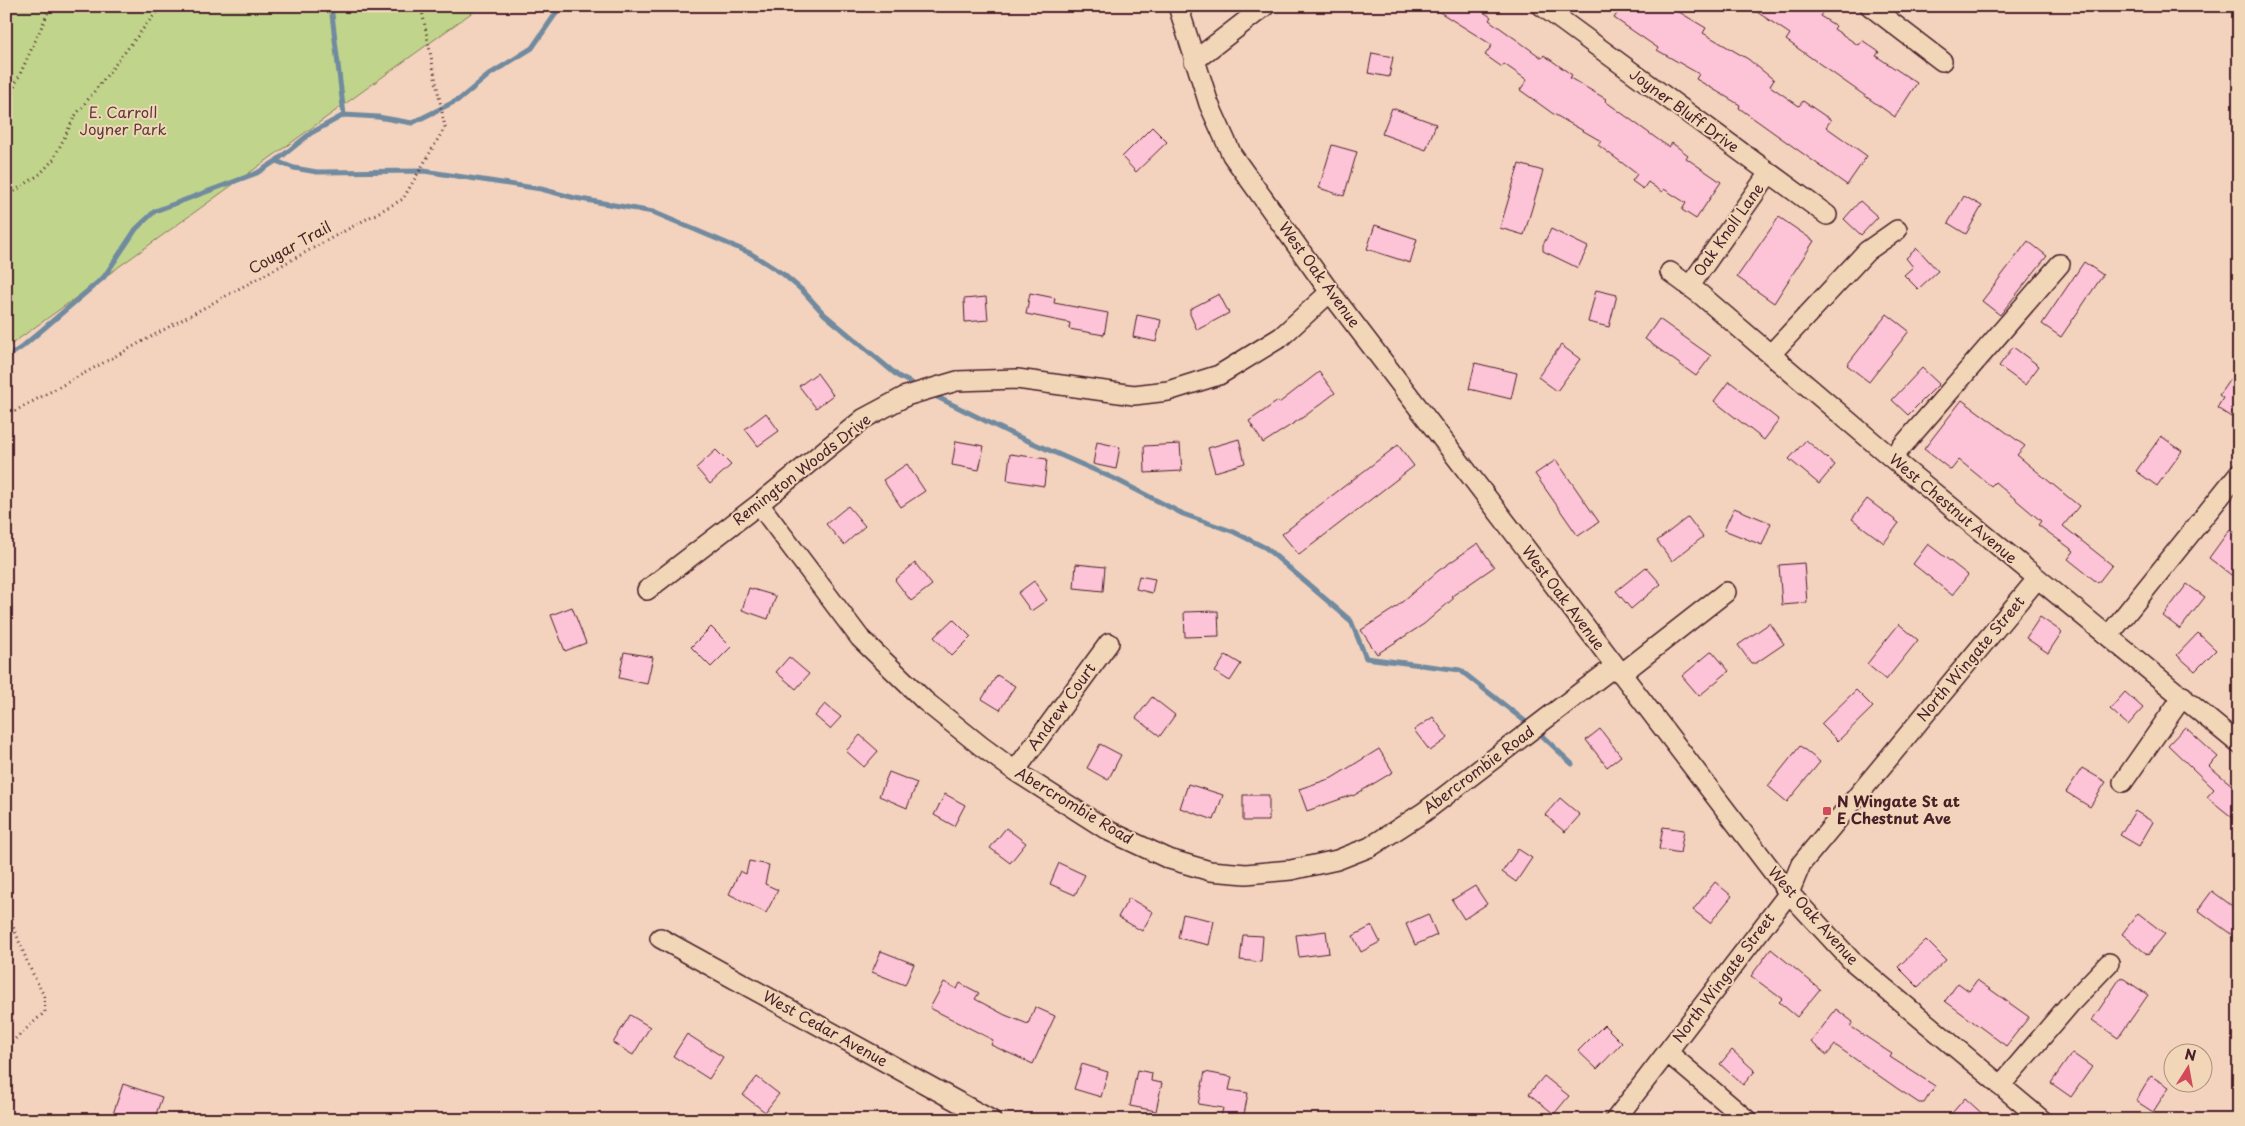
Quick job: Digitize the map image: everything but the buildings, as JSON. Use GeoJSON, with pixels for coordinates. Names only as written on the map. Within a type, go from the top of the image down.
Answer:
{"type":"FeatureCollection","features":[{"type":"Feature","properties":{"kind":"street","name":"West Oak Avenue"},"geometry":{"type":"LineString","coordinates":[[1178,6],[1209,104],[1232,155],[1330,292],[1789,893],[1851,960],[2042,1120]]}},
{"type":"Feature","properties":{"kind":"street"},"geometry":{"type":"LineString","coordinates":[[1194,61],[1265,6]]}},
{"type":"Feature","properties":{"kind":"street","name":"Joyner Bluff Drive"},"geometry":{"type":"LineString","coordinates":[[1542,6],[1827,215]]}},
{"type":"Feature","properties":{"kind":"street"},"geometry":{"type":"LineString","coordinates":[[1877,9],[1942,60]]}},
{"type":"Feature","properties":{"kind":"street","name":"Oak Knoll Lane"},"geometry":{"type":"LineString","coordinates":[[1689,286],[1769,173]]}},
{"type":"Feature","properties":{"kind":"street"},"geometry":{"type":"LineString","coordinates":[[1771,354],[1868,251],[1897,230]]}},
{"type":"Feature","properties":{"kind":"street"},"geometry":{"type":"LineString","coordinates":[[1892,458],[2060,264]]}},
{"type":"Feature","properties":{"kind":"street","name":"West Chestnut Avenue"},"geometry":{"type":"LineString","coordinates":[[1670,272],[1771,354],[2037,579],[2109,635],[2239,744]]}},
{"type":"Feature","properties":{"kind":"street","name":"Remington Woods Drive"},"geometry":{"type":"LineString","coordinates":[[647,590],[759,504],[863,419],[906,396],[957,380],[1017,379],[1134,395],[1168,392],[1218,375],[1281,337],[1330,292]]}},
{"type":"Feature","properties":{"kind":"street"},"geometry":{"type":"LineString","coordinates":[[2109,635],[2239,473]]}},
{"type":"Feature","properties":{"kind":"street","name":"Abercrombie Road"},"geometry":{"type":"LineString","coordinates":[[759,504],[860,638],[926,701],[1015,771],[1109,831],[1169,859],[1210,871],[1246,874],[1291,870],[1337,860],[1370,847],[1424,812],[1726,592]]}},
{"type":"Feature","properties":{"kind":"street","name":"North Wingate Street"},"geometry":{"type":"LineString","coordinates":[[1615,1120],[1789,893],[1801,864],[2037,579]]}},
{"type":"Feature","properties":{"kind":"street","name":"Andrew Court"},"geometry":{"type":"LineString","coordinates":[[1015,771],[1109,643]]}},
{"type":"Feature","properties":{"kind":"street"},"geometry":{"type":"LineString","coordinates":[[2123,782],[2183,696]]}},
{"type":"Feature","properties":{"kind":"street","name":"West Cedar Avenue"},"geometry":{"type":"LineString","coordinates":[[660,938],[991,1120]]}},
{"type":"Feature","properties":{"kind":"street"},"geometry":{"type":"LineString","coordinates":[[2000,1086],[2069,1005],[2109,963]]}},
{"type":"Feature","properties":{"kind":"street"},"geometry":{"type":"LineString","coordinates":[[1667,1052],[1747,1120]]}},
{"type":"Feature","properties":{"kind":"path"},"geometry":{"type":"LineString","coordinates":[[6,105],[51,6]]}},
{"type":"Feature","properties":{"kind":"path"},"geometry":{"type":"LineString","coordinates":[[6,197],[29,183],[53,160],[80,109],[161,6]]}},
{"type":"Feature","properties":{"kind":"path","name":"Cougar Trail"},"geometry":{"type":"LineString","coordinates":[[6,416],[403,199],[445,127],[421,6]]}},
{"type":"Feature","properties":{"kind":"path"},"geometry":{"type":"LineString","coordinates":[[6,909],[29,966],[44,996],[45,1012],[6,1048]]}},
{"type":"Feature","properties":{"kind":"green space","name":"E. Carroll Joyner Park"},"geometry":{"type":"Polygon","coordinates":[[[6,6],[481,6],[6,348],[6,6]]]}},
{"type":"Feature","properties":{"kind":"waterway"},"geometry":{"type":"LineString","coordinates":[[331,6],[344,115]]}},
{"type":"Feature","properties":{"kind":"waterway"},"geometry":{"type":"LineString","coordinates":[[6,358],[22,347],[104,277],[136,229],[155,211],[257,173],[276,161],[311,133],[344,115],[378,117],[412,123],[460,99],[490,74],[532,48],[561,6]]}},
{"type":"Feature","properties":{"kind":"waterway"},"geometry":{"type":"LineString","coordinates":[[276,161],[294,168],[317,172],[424,171],[541,189],[575,198],[653,212],[750,253],[783,274],[803,291],[824,314],[898,376],[917,386]]}},
{"type":"Feature","properties":{"kind":"waterway"},"geometry":{"type":"LineString","coordinates":[[931,394],[1010,433],[1115,479],[1183,514],[1234,532],[1266,548],[1351,621],[1366,658],[1460,670],[1531,726]]}},
{"type":"Feature","properties":{"kind":"waterway"},"geometry":{"type":"LineString","coordinates":[[1537,731],[1572,764]]}},
{"type":"Feature","properties":{"kind":"place","name":"N Wingate St at E Chestnut Ave"},"geometry":{"type":"Point","coordinates":[1827,811]}}]}
